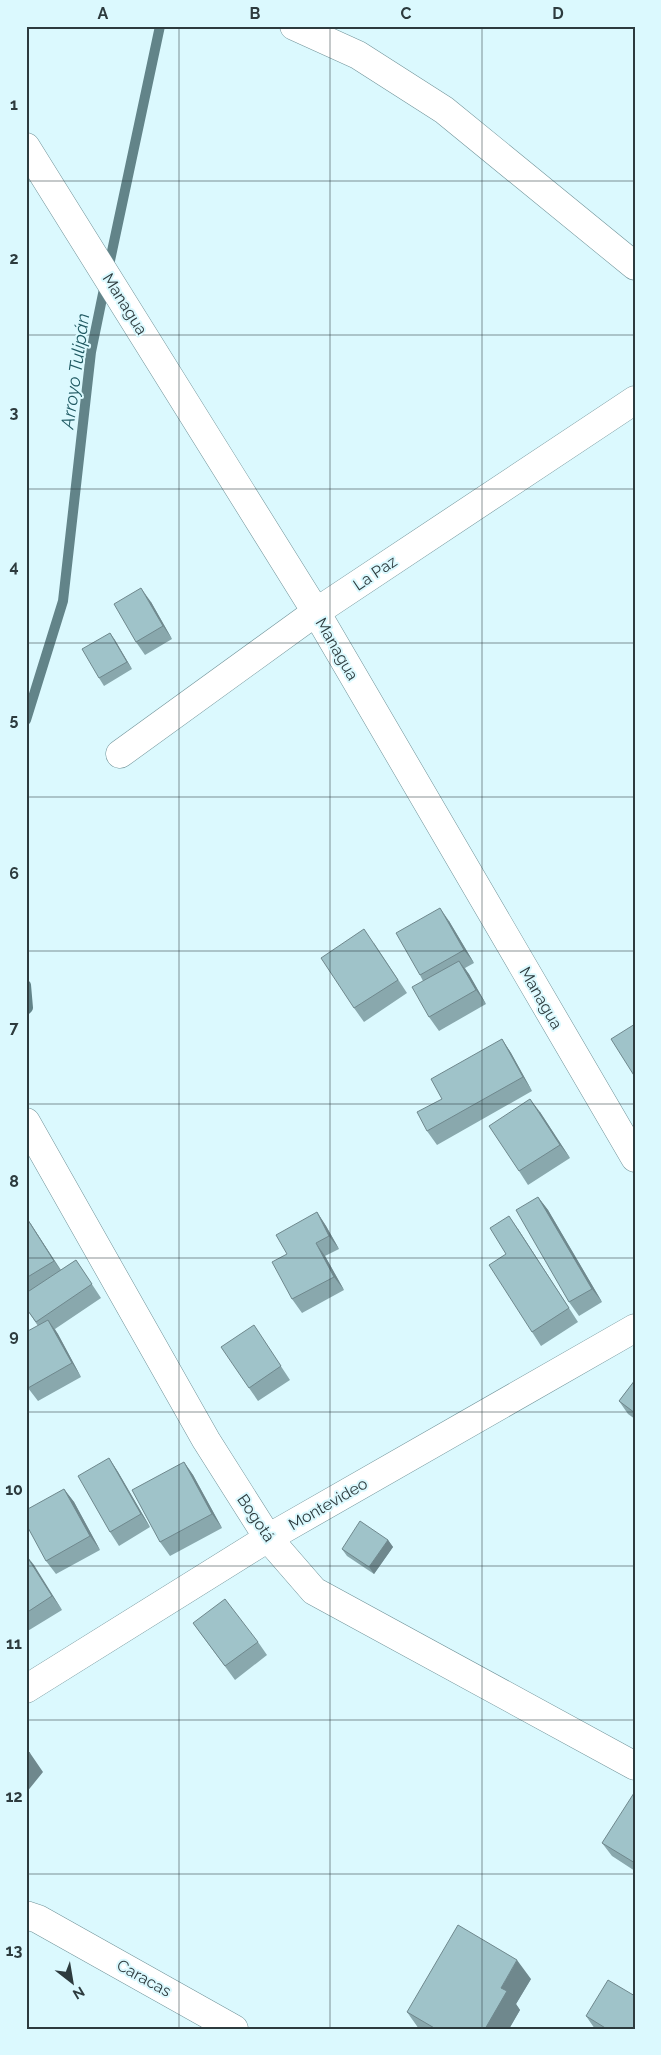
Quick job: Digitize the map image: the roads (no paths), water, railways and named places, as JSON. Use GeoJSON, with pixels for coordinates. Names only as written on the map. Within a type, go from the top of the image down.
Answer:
{"type":"FeatureCollection","features":[{"type":"Feature","properties":{"kind":"street"},"geometry":{"type":"LineString","coordinates":[[294,26],[358,55],[444,110],[635,266]]}},
{"type":"Feature","properties":{"kind":"street","name":"Managua"},"geometry":{"type":"LineString","coordinates":[[26,147],[127,306],[316,612],[635,1158]]}},
{"type":"Feature","properties":{"kind":"street","name":"La Paz"},"geometry":{"type":"LineString","coordinates":[[120,754],[316,612],[635,400]]}},
{"type":"Feature","properties":{"kind":"street","name":"Bogotá"},"geometry":{"type":"LineString","coordinates":[[26,1122],[206,1440],[268,1538],[314,1591],[635,1766]]}},
{"type":"Feature","properties":{"kind":"street","name":"Montevideo"},"geometry":{"type":"LineString","coordinates":[[26,1689],[268,1538],[635,1328]]}},
{"type":"Feature","properties":{"kind":"street","name":"Caracas"},"geometry":{"type":"LineString","coordinates":[[26,1915],[38,1919],[234,2029]]}},
{"type":"Feature","properties":{"kind":"waterway","name":"Arroyo Tulipán"},"geometry":{"type":"LineString","coordinates":[[108,270],[160,26]]}},
{"type":"Feature","properties":{"kind":"waterway","name":"Arroyo Tulipán"},"geometry":{"type":"LineString","coordinates":[[26,720],[63,601],[91,352],[105,284]]}},
{"type":"Feature","properties":{"kind":"waterway","name":"Arroyo Tulipán"},"geometry":{"type":"LineString","coordinates":[[26,985],[28,1008],[26,1010]]}}]}
